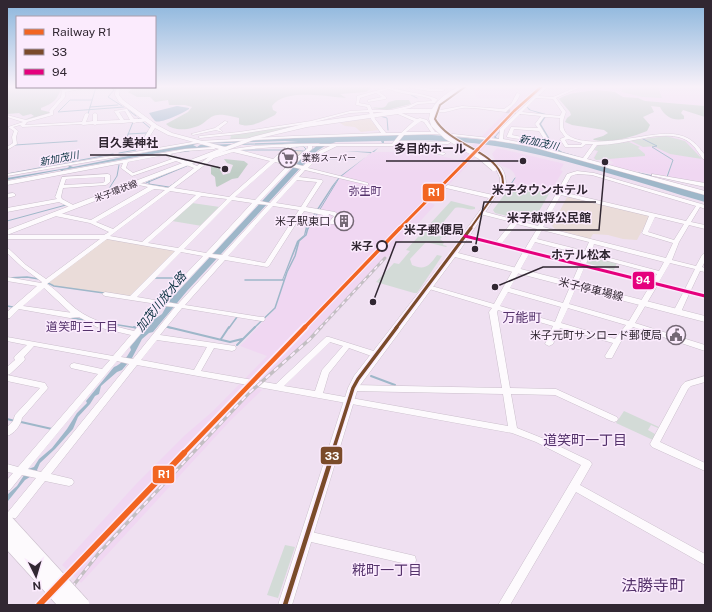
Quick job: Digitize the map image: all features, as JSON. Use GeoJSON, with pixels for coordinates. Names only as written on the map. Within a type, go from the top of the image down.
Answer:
{"type":"FeatureCollection","features":[{"type":"Feature","properties":{"kind":"highway"},"geometry":{"type":"LineString","coordinates":[[10,519],[82,605]]}},
{"type":"Feature","properties":{"kind":"highway"},"geometry":{"type":"LineString","coordinates":[[7,539],[67,605]]}},
{"type":"Feature","properties":{"kind":"main road"},"geometry":{"type":"LineString","coordinates":[[140,116],[170,134],[184,138],[196,139],[224,148]]}},
{"type":"Feature","properties":{"kind":"main road","name":"米子環状線"},"geometry":{"type":"LineString","coordinates":[[7,233],[224,148],[307,125],[353,116]]}},
{"type":"Feature","properties":{"kind":"main road"},"geometry":{"type":"LineString","coordinates":[[285,605],[353,388],[358,379],[453,254],[495,193],[503,186],[504,180],[502,174],[496,167],[447,137],[436,125],[435,116]]}},
{"type":"Feature","properties":{"kind":"main road","name":"米子停車場線"},"geometry":{"type":"LineString","coordinates":[[453,254],[705,319]]}},
{"type":"Feature","properties":{"kind":"street"},"geometry":{"type":"LineString","coordinates":[[8,116],[25,122]]}},
{"type":"Feature","properties":{"kind":"street"},"geometry":{"type":"LineString","coordinates":[[7,149],[15,144],[14,137],[16,131],[10,127],[44,116]]}},
{"type":"Feature","properties":{"kind":"street"},"geometry":{"type":"LineString","coordinates":[[83,124],[86,116]]}},
{"type":"Feature","properties":{"kind":"street"},"geometry":{"type":"LineString","coordinates":[[95,116],[96,124]]}},
{"type":"Feature","properties":{"kind":"street"},"geometry":{"type":"LineString","coordinates":[[118,116],[122,122]]}},
{"type":"Feature","properties":{"kind":"street"},"geometry":{"type":"LineString","coordinates":[[130,116],[134,122]]}},
{"type":"Feature","properties":{"kind":"street"},"geometry":{"type":"LineString","coordinates":[[7,175],[132,153],[196,139],[311,122],[336,116]]}},
{"type":"Feature","properties":{"kind":"street"},"geometry":{"type":"LineString","coordinates":[[372,116],[384,134]]}},
{"type":"Feature","properties":{"kind":"street"},"geometry":{"type":"LineString","coordinates":[[404,116],[416,121]]}},
{"type":"Feature","properties":{"kind":"street"},"geometry":{"type":"LineString","coordinates":[[501,139],[502,130],[516,116]]}},
{"type":"Feature","properties":{"kind":"street"},"geometry":{"type":"LineString","coordinates":[[542,116],[561,117],[562,130],[568,137],[585,142],[595,144],[615,143],[661,135],[670,136],[691,140],[705,158]]}},
{"type":"Feature","properties":{"kind":"street"},"geometry":{"type":"LineString","coordinates":[[541,130],[512,128],[509,136],[528,145],[546,140],[541,130],[537,124],[546,116]]}},
{"type":"Feature","properties":{"kind":"street"},"geometry":{"type":"LineString","coordinates":[[7,183],[126,161],[138,162],[166,154],[224,148],[335,144],[393,145],[398,142],[403,134],[416,121],[420,119],[426,120],[434,133]]}},
{"type":"Feature","properties":{"kind":"street"},"geometry":{"type":"LineString","coordinates":[[25,122],[22,126],[96,124],[146,120]]}},
{"type":"Feature","properties":{"kind":"street"},"geometry":{"type":"LineString","coordinates":[[196,139],[217,129],[219,125],[226,122]]}},
{"type":"Feature","properties":{"kind":"street"},"geometry":{"type":"LineString","coordinates":[[146,138],[152,127],[155,126]]}},
{"type":"Feature","properties":{"kind":"street"},"geometry":{"type":"LineString","coordinates":[[217,129],[224,135]]}},
{"type":"Feature","properties":{"kind":"street"},"geometry":{"type":"LineString","coordinates":[[524,129],[528,145]]}},
{"type":"Feature","properties":{"kind":"street"},"geometry":{"type":"LineString","coordinates":[[184,138],[252,139],[434,133],[501,139],[558,152],[705,193]]}},
{"type":"Feature","properties":{"kind":"street"},"geometry":{"type":"LineString","coordinates":[[132,298],[231,198],[292,145],[293,137]]}},
{"type":"Feature","properties":{"kind":"street"},"geometry":{"type":"LineString","coordinates":[[568,137],[562,139],[566,146],[582,146],[585,142]]}},
{"type":"Feature","properties":{"kind":"street"},"geometry":{"type":"LineString","coordinates":[[398,142],[427,142],[446,142],[446,151],[429,148],[427,142]]}},
{"type":"Feature","properties":{"kind":"street"},"geometry":{"type":"LineString","coordinates":[[398,142],[402,146],[443,154]]}},
{"type":"Feature","properties":{"kind":"street"},"geometry":{"type":"LineString","coordinates":[[10,519],[41,476],[156,337],[179,306],[222,257],[303,168],[321,152],[341,144]]}},
{"type":"Feature","properties":{"kind":"street"},"geometry":{"type":"LineString","coordinates":[[585,160],[595,144]]}},
{"type":"Feature","properties":{"kind":"street"},"geometry":{"type":"LineString","coordinates":[[7,487],[163,303],[292,165],[310,148],[310,145]]}},
{"type":"Feature","properties":{"kind":"street"},"geometry":{"type":"LineString","coordinates":[[224,148],[366,184]]}},
{"type":"Feature","properties":{"kind":"street"},"geometry":{"type":"LineString","coordinates":[[7,316],[44,283],[224,148]]}},
{"type":"Feature","properties":{"kind":"street"},"geometry":{"type":"LineString","coordinates":[[132,153],[138,162],[148,169]]}},
{"type":"Feature","properties":{"kind":"street"},"geometry":{"type":"LineString","coordinates":[[166,154],[197,168]]}},
{"type":"Feature","properties":{"kind":"street"},"geometry":{"type":"LineString","coordinates":[[126,161],[123,168],[132,175],[176,159]]}},
{"type":"Feature","properties":{"kind":"street"},"geometry":{"type":"LineString","coordinates":[[620,170],[705,185]]}},
{"type":"Feature","properties":{"kind":"street"},"geometry":{"type":"LineString","coordinates":[[512,430],[493,315],[569,175],[577,172],[586,172],[702,206],[676,242],[668,261],[631,324],[617,342],[609,356]]}},
{"type":"Feature","properties":{"kind":"street"},"geometry":{"type":"LineString","coordinates":[[60,200],[58,197],[61,187],[64,178],[108,173],[107,182],[104,184],[61,187]]}},
{"type":"Feature","properties":{"kind":"street"},"geometry":{"type":"LineString","coordinates":[[7,237],[104,237],[267,265],[320,181],[295,178]]}},
{"type":"Feature","properties":{"kind":"street"},"geometry":{"type":"LineString","coordinates":[[136,183],[153,187],[317,211]]}},
{"type":"Feature","properties":{"kind":"street"},"geometry":{"type":"LineString","coordinates":[[92,222],[153,187]]}},
{"type":"Feature","properties":{"kind":"street"},"geometry":{"type":"LineString","coordinates":[[448,187],[495,193]]}},
{"type":"Feature","properties":{"kind":"street"},"geometry":{"type":"LineString","coordinates":[[560,193],[705,227]]}},
{"type":"Feature","properties":{"kind":"street"},"geometry":{"type":"LineString","coordinates":[[144,243],[200,194]]}},
{"type":"Feature","properties":{"kind":"street"},"geometry":{"type":"LineString","coordinates":[[7,210],[60,200],[73,207]]}},
{"type":"Feature","properties":{"kind":"street"},"geometry":{"type":"LineString","coordinates":[[482,213],[702,270]]}},
{"type":"Feature","properties":{"kind":"street"},"geometry":{"type":"LineString","coordinates":[[55,214],[92,222],[112,231]]}},
{"type":"Feature","properties":{"kind":"street"},"geometry":{"type":"LineString","coordinates":[[653,214],[644,233],[676,242]]}},
{"type":"Feature","properties":{"kind":"street"},"geometry":{"type":"LineString","coordinates":[[498,244],[515,222]]}},
{"type":"Feature","properties":{"kind":"street"},"geometry":{"type":"LineString","coordinates":[[464,236],[705,296]]}},
{"type":"Feature","properties":{"kind":"street"},"geometry":{"type":"LineString","coordinates":[[534,240],[660,273]]}},
{"type":"Feature","properties":{"kind":"street"},"geometry":{"type":"LineString","coordinates":[[549,344],[564,305],[592,242]]}},
{"type":"Feature","properties":{"kind":"street"},"geometry":{"type":"LineString","coordinates":[[7,250],[79,315],[100,326],[136,334]]}},
{"type":"Feature","properties":{"kind":"street"},"geometry":{"type":"LineString","coordinates":[[677,312],[687,291],[702,270],[705,256]]}},
{"type":"Feature","properties":{"kind":"street"},"geometry":{"type":"LineString","coordinates":[[7,279],[44,283]]}},
{"type":"Feature","properties":{"kind":"street"},"geometry":{"type":"LineString","coordinates":[[428,287],[617,342]]}},
{"type":"Feature","properties":{"kind":"street"},"geometry":{"type":"LineString","coordinates":[[506,290],[631,324],[705,348]]}},
{"type":"Feature","properties":{"kind":"street"},"geometry":{"type":"LineString","coordinates":[[105,294],[261,319]]}},
{"type":"Feature","properties":{"kind":"street"},"geometry":{"type":"LineString","coordinates":[[17,307],[70,316],[79,315]]}},
{"type":"Feature","properties":{"kind":"street"},"geometry":{"type":"LineString","coordinates":[[156,337],[232,348]]}},
{"type":"Feature","properties":{"kind":"street"},"geometry":{"type":"LineString","coordinates":[[7,339],[512,430],[539,440],[587,464],[504,605]]}},
{"type":"Feature","properties":{"kind":"street"},"geometry":{"type":"LineString","coordinates":[[278,387],[329,339],[377,355]]}},
{"type":"Feature","properties":{"kind":"street"},"geometry":{"type":"LineString","coordinates":[[7,372],[21,359],[18,358],[32,344]]}},
{"type":"Feature","properties":{"kind":"street"},"geometry":{"type":"LineString","coordinates":[[196,373],[212,345]]}},
{"type":"Feature","properties":{"kind":"street"},"geometry":{"type":"LineString","coordinates":[[318,394],[325,372],[347,346]]}},
{"type":"Feature","properties":{"kind":"street"},"geometry":{"type":"LineString","coordinates":[[74,366],[104,372]]}},
{"type":"Feature","properties":{"kind":"street"},"geometry":{"type":"LineString","coordinates":[[7,378],[42,385],[44,388],[7,433]]}},
{"type":"Feature","properties":{"kind":"street"},"geometry":{"type":"LineString","coordinates":[[705,379],[688,384],[685,387],[655,444],[705,467]]}},
{"type":"Feature","properties":{"kind":"street"},"geometry":{"type":"LineString","coordinates":[[353,388],[556,392],[614,419]]}},
{"type":"Feature","properties":{"kind":"street"},"geometry":{"type":"LineString","coordinates":[[7,468],[69,482]]}},
{"type":"Feature","properties":{"kind":"street"},"geometry":{"type":"LineString","coordinates":[[574,486],[705,560]]}},
{"type":"Feature","properties":{"kind":"street"},"geometry":{"type":"LineString","coordinates":[[307,536],[411,560]]}},
{"type":"Feature","properties":{"kind":"shaded area"},"geometry":{"type":"Polygon","coordinates":[[[34,116],[42,116],[24,120],[34,116]]]}},
{"type":"Feature","properties":{"kind":"shaded area"},"geometry":{"type":"Polygon","coordinates":[[[181,116],[214,116],[202,124],[188,129],[169,127],[166,124],[181,116]]]}},
{"type":"Feature","properties":{"kind":"shaded area"},"geometry":{"type":"Polygon","coordinates":[[[228,116],[274,116],[253,125],[239,124],[239,118],[228,116]]]}},
{"type":"Feature","properties":{"kind":"shaded area"},"geometry":{"type":"Polygon","coordinates":[[[502,116],[516,116],[431,203],[435,205],[321,330],[257,388],[262,390],[230,421],[81,583],[62,565],[137,483],[184,436],[213,411],[267,356],[240,346],[275,309],[289,263],[313,217],[338,178],[373,152],[423,152],[458,160],[502,116]]]}},
{"type":"Feature","properties":{"kind":"shaded area"},"geometry":{"type":"Polygon","coordinates":[[[570,116],[646,116],[643,117],[650,125],[647,131],[634,136],[601,141],[593,139],[608,133],[604,130],[572,125],[565,122],[570,116]]]}},
{"type":"Feature","properties":{"kind":"shaded area"},"geometry":{"type":"Polygon","coordinates":[[[667,116],[684,116],[684,119],[673,119],[667,116]]]}},
{"type":"Feature","properties":{"kind":"shaded area"},"geometry":{"type":"Polygon","coordinates":[[[369,118],[379,130],[361,132],[355,127],[345,126],[340,123],[369,118]]]}},
{"type":"Feature","properties":{"kind":"shaded area"},"geometry":{"type":"Polygon","coordinates":[[[290,125],[291,127],[248,138],[230,140],[231,136],[229,135],[290,125]]]}},
{"type":"Feature","properties":{"kind":"shaded area"},"geometry":{"type":"Polygon","coordinates":[[[661,136],[670,136],[688,141],[705,160],[705,185],[667,177],[672,159],[666,176],[606,165],[614,163],[608,159],[596,160],[593,158],[597,151],[593,150],[597,144],[616,144],[661,136]]]}},
{"type":"Feature","properties":{"kind":"shaded area"},"geometry":{"type":"Polygon","coordinates":[[[666,136],[685,141],[702,159],[670,154],[655,147],[658,146],[643,147],[631,141],[641,139],[653,144],[643,139],[666,136]]]}},
{"type":"Feature","properties":{"kind":"shaded area"},"geometry":{"type":"Polygon","coordinates":[[[629,142],[640,147],[638,148],[645,154],[645,156],[596,160],[594,158],[598,151],[594,150],[598,145],[629,142]]]}},
{"type":"Feature","properties":{"kind":"shaded area"},"geometry":{"type":"Polygon","coordinates":[[[497,148],[564,164],[560,170],[563,171],[550,192],[515,188],[511,185],[516,178],[514,173],[495,160],[492,154],[497,148]]]}},
{"type":"Feature","properties":{"kind":"shaded area"},"geometry":{"type":"Polygon","coordinates":[[[288,150],[303,151],[291,164],[277,160],[288,150]]]}},
{"type":"Feature","properties":{"kind":"shaded area"},"geometry":{"type":"Polygon","coordinates":[[[224,159],[244,161],[248,164],[238,178],[232,179],[217,187],[215,177],[211,174],[211,167],[218,166],[223,175],[230,173],[233,165],[227,163],[224,159]]]}},
{"type":"Feature","properties":{"kind":"shaded area"},"geometry":{"type":"Polygon","coordinates":[[[510,186],[518,189],[550,192],[534,220],[528,221],[495,213],[493,210],[510,186]]]}},
{"type":"Feature","properties":{"kind":"shaded area"},"geometry":{"type":"Polygon","coordinates":[[[567,197],[650,216],[637,240],[593,234],[590,239],[555,229],[552,226],[567,197]]]}},
{"type":"Feature","properties":{"kind":"shaded area"},"geometry":{"type":"Polygon","coordinates":[[[451,201],[475,207],[475,209],[455,208],[436,231],[432,231],[430,233],[439,236],[445,235],[446,237],[442,237],[440,239],[444,242],[443,245],[447,246],[426,242],[410,259],[412,265],[424,267],[432,262],[437,255],[442,256],[417,293],[376,282],[394,263],[399,264],[410,251],[406,250],[451,201]]]}},
{"type":"Feature","properties":{"kind":"shaded area"},"geometry":{"type":"Polygon","coordinates":[[[192,203],[220,207],[202,226],[172,221],[192,203]]]}},
{"type":"Feature","properties":{"kind":"shaded area"},"geometry":{"type":"Polygon","coordinates":[[[106,238],[175,251],[130,297],[54,286],[48,283],[106,238]]]}},
{"type":"Feature","properties":{"kind":"shaded area"},"geometry":{"type":"Polygon","coordinates":[[[588,256],[617,263],[613,272],[584,264],[588,256]]]}},
{"type":"Feature","properties":{"kind":"shaded area"},"geometry":{"type":"Polygon","coordinates":[[[624,411],[659,427],[658,428],[651,425],[648,430],[655,434],[653,440],[616,423],[624,411]]]}},
{"type":"Feature","properties":{"kind":"shaded area"},"geometry":{"type":"Polygon","coordinates":[[[285,545],[295,547],[278,598],[267,595],[285,545]]]}},
{"type":"Feature","properties":{"kind":"water"},"geometry":{"type":"Polygon","coordinates":[[[151,116],[177,116],[158,122],[155,121],[151,116]]]}},
{"type":"Feature","properties":{"kind":"water"},"geometry":{"type":"Polygon","coordinates":[[[545,116],[547,116],[541,124],[554,146],[562,152],[558,153],[705,195],[705,202],[565,161],[501,147],[451,141],[401,140],[384,141],[384,143],[381,141],[336,142],[325,146],[317,151],[302,166],[187,291],[153,332],[149,333],[142,339],[132,358],[122,370],[117,372],[101,386],[99,394],[95,396],[78,417],[73,429],[40,463],[37,470],[38,472],[25,480],[8,501],[7,511],[7,495],[17,486],[28,469],[34,467],[39,459],[52,448],[77,413],[87,403],[86,401],[114,367],[126,358],[131,350],[130,347],[152,321],[162,314],[170,300],[302,158],[320,143],[240,145],[175,150],[63,170],[63,172],[60,170],[7,180],[7,178],[67,168],[69,167],[68,165],[73,167],[188,144],[313,137],[418,134],[506,142],[557,152],[558,151],[496,139],[494,137],[556,150],[539,124],[545,116]],[[285,141],[193,145],[197,147],[200,145],[298,142],[285,141]]]}},
{"type":"Feature","properties":{"kind":"water"},"geometry":{"type":"Polygon","coordinates":[[[344,151],[372,152],[371,153],[344,151]]]}},
{"type":"Feature","properties":{"kind":"water"},"geometry":{"type":"Polygon","coordinates":[[[366,156],[338,179],[308,226],[305,235],[299,241],[282,280],[297,241],[304,235],[306,226],[332,186],[339,177],[366,156]]]}},
{"type":"Feature","properties":{"kind":"waterway"},"geometry":{"type":"LineString","coordinates":[[380,116],[387,118],[388,130]]}},
{"type":"Feature","properties":{"kind":"waterway"},"geometry":{"type":"LineString","coordinates":[[138,118],[150,128]]}},
{"type":"Feature","properties":{"kind":"waterway"},"geometry":{"type":"LineString","coordinates":[[128,134],[133,122]]}},
{"type":"Feature","properties":{"kind":"waterway"},"geometry":{"type":"LineString","coordinates":[[144,138],[148,131]]}},
{"type":"Feature","properties":{"kind":"waterway"},"geometry":{"type":"LineString","coordinates":[[495,137],[500,131]]}},
{"type":"Feature","properties":{"kind":"waterway"},"geometry":{"type":"LineString","coordinates":[[128,134],[146,133]]}},
{"type":"Feature","properties":{"kind":"waterway"},"geometry":{"type":"LineString","coordinates":[[124,139],[128,134]]}},
{"type":"Feature","properties":{"kind":"waterway"},"geometry":{"type":"LineString","coordinates":[[641,138],[657,146],[652,147],[673,160],[667,177]]}},
{"type":"Feature","properties":{"kind":"waterway"},"geometry":{"type":"LineString","coordinates":[[119,153],[136,150],[144,139]]}},
{"type":"Feature","properties":{"kind":"waterway"},"geometry":{"type":"LineString","coordinates":[[15,145],[77,141]]}},
{"type":"Feature","properties":{"kind":"waterway"},"geometry":{"type":"LineString","coordinates":[[295,159],[306,149],[303,146],[296,147]]}},
{"type":"Feature","properties":{"kind":"waterway"},"geometry":{"type":"LineString","coordinates":[[243,150],[283,150]]}},
{"type":"Feature","properties":{"kind":"waterway"},"geometry":{"type":"LineString","coordinates":[[287,150],[303,151]]}},
{"type":"Feature","properties":{"kind":"waterway"},"geometry":{"type":"LineString","coordinates":[[180,152],[189,151]]}},
{"type":"Feature","properties":{"kind":"waterway","name":"新加茂川"},"geometry":{"type":"LineString","coordinates":[[561,152],[578,157]]}},
{"type":"Feature","properties":{"kind":"waterway","name":"新加茂川"},"geometry":{"type":"LineString","coordinates":[[7,174],[113,154]]}},
{"type":"Feature","properties":{"kind":"waterway"},"geometry":{"type":"LineString","coordinates":[[316,159],[356,159]]}},
{"type":"Feature","properties":{"kind":"waterway"},"geometry":{"type":"LineString","coordinates":[[110,190],[110,187],[117,176],[119,165]]}},
{"type":"Feature","properties":{"kind":"waterway"},"geometry":{"type":"LineString","coordinates":[[149,182],[189,165]]}},
{"type":"Feature","properties":{"kind":"waterway"},"geometry":{"type":"LineString","coordinates":[[639,173],[653,176]]}},
{"type":"Feature","properties":{"kind":"waterway"},"geometry":{"type":"LineString","coordinates":[[308,229],[339,178]]}},
{"type":"Feature","properties":{"kind":"waterway"},"geometry":{"type":"LineString","coordinates":[[515,178],[511,184],[512,186],[517,189],[526,189]]}},
{"type":"Feature","properties":{"kind":"waterway"},"geometry":{"type":"LineString","coordinates":[[149,182],[149,184],[169,187],[179,180]]}},
{"type":"Feature","properties":{"kind":"waterway"},"geometry":{"type":"LineString","coordinates":[[56,196],[60,184]]}},
{"type":"Feature","properties":{"kind":"waterway"},"geometry":{"type":"LineString","coordinates":[[7,221],[66,205]]}},
{"type":"Feature","properties":{"kind":"waterway"},"geometry":{"type":"LineString","coordinates":[[254,328],[275,308],[287,272],[295,256],[299,241],[306,235],[308,228]]}},
{"type":"Feature","properties":{"kind":"waterway"},"geometry":{"type":"LineString","coordinates":[[7,278],[27,277],[39,279]]}},
{"type":"Feature","properties":{"kind":"waterway","name":"加茂川放水路"},"geometry":{"type":"LineString","coordinates":[[154,278],[184,278]]}},
{"type":"Feature","properties":{"kind":"waterway"},"geometry":{"type":"LineString","coordinates":[[245,280],[283,280]]}},
{"type":"Feature","properties":{"kind":"waterway"},"geometry":{"type":"LineString","coordinates":[[48,283],[54,286],[104,293]]}},
{"type":"Feature","properties":{"kind":"waterway"},"geometry":{"type":"LineString","coordinates":[[7,306],[13,307]]}},
{"type":"Feature","properties":{"kind":"waterway"},"geometry":{"type":"LineString","coordinates":[[229,328],[237,317]]}},
{"type":"Feature","properties":{"kind":"waterway"},"geometry":{"type":"LineString","coordinates":[[72,318],[86,320]]}},
{"type":"Feature","properties":{"kind":"waterway","name":"加茂川放水路"},"geometry":{"type":"LineString","coordinates":[[100,322],[137,328],[134,327]]}},
{"type":"Feature","properties":{"kind":"waterway"},"geometry":{"type":"LineString","coordinates":[[166,327],[172,328]]}},
{"type":"Feature","properties":{"kind":"waterway"},"geometry":{"type":"LineString","coordinates":[[168,327],[230,342],[242,339]]}},
{"type":"Feature","properties":{"kind":"waterway"},"geometry":{"type":"LineString","coordinates":[[221,339],[229,327]]}},
{"type":"Feature","properties":{"kind":"waterway"},"geometry":{"type":"LineString","coordinates":[[237,345],[254,328]]}},
{"type":"Feature","properties":{"kind":"waterway"},"geometry":{"type":"LineString","coordinates":[[371,376],[395,385]]}},
{"type":"Feature","properties":{"kind":"waterway"},"geometry":{"type":"LineString","coordinates":[[7,419],[15,421]]}},
{"type":"Feature","properties":{"kind":"waterway"},"geometry":{"type":"LineString","coordinates":[[21,422],[52,429]]}},
{"type":"Feature","properties":{"kind":"railway"},"geometry":{"type":"LineString","coordinates":[[320,328],[385,258]]}},
{"type":"Feature","properties":{"kind":"railway"},"geometry":{"type":"LineString","coordinates":[[58,605],[98,554],[248,394],[310,339],[321,327]]}},
{"type":"Feature","properties":{"kind":"rail line","name":"R1"},"geometry":{"type":"LineString","coordinates":[[39,605],[437,189],[451,178],[510,116]]}},
{"type":"Feature","properties":{"kind":"transit line","name":"33"},"geometry":{"type":"LineString","coordinates":[[285,605],[353,388],[358,379],[453,254],[498,189],[503,186],[501,174],[493,163],[451,137],[440,128],[435,119],[436,116]]}},
{"type":"Feature","properties":{"kind":"transit line","name":"94"},"geometry":{"type":"LineString","coordinates":[[465,236],[705,296]]}},
{"type":"Feature","properties":{"kind":"place","name":"業務スーパー"},"geometry":{"type":"Point","coordinates":[288,158]}},
{"type":"Feature","properties":{"kind":"place","name":"多目的ホール"},"geometry":{"type":"Point","coordinates":[523,161]}},
{"type":"Feature","properties":{"kind":"place","name":"米子就将公民館"},"geometry":{"type":"Point","coordinates":[605,162]}},
{"type":"Feature","properties":{"kind":"place","name":"目久美神社"},"geometry":{"type":"Point","coordinates":[225,169]}},
{"type":"Feature","properties":{"kind":"place","name":"米子駅東口"},"geometry":{"type":"Point","coordinates":[344,221]}},
{"type":"Feature","properties":{"kind":"place","name":"米子"},"geometry":{"type":"Point","coordinates":[382,246]}},
{"type":"Feature","properties":{"kind":"place","name":"米子タウンホテル"},"geometry":{"type":"Point","coordinates":[475,249]}},
{"type":"Feature","properties":{"kind":"place","name":"ホテル松本"},"geometry":{"type":"Point","coordinates":[495,287]}},
{"type":"Feature","properties":{"kind":"place","name":"米子郵便局"},"geometry":{"type":"Point","coordinates":[373,302]}},
{"type":"Feature","properties":{"kind":"place","name":"米子元町サンロード郵便局"},"geometry":{"type":"Point","coordinates":[676,335]}},
{"type":"Feature","properties":{"kind":"district","name":"弥生町"},"geometry":{"type":"Point","coordinates":[365,191]}},
{"type":"Feature","properties":{"kind":"district","name":"万能町"},"geometry":{"type":"Point","coordinates":[522,317]}},
{"type":"Feature","properties":{"kind":"district","name":"道笑町三丁目"},"geometry":{"type":"Point","coordinates":[82,327]}},
{"type":"Feature","properties":{"kind":"district","name":"道笑町一丁目"},"geometry":{"type":"Point","coordinates":[585,440]}},
{"type":"Feature","properties":{"kind":"district","name":"糀町一丁目"},"geometry":{"type":"Point","coordinates":[387,570]}},
{"type":"Feature","properties":{"kind":"district","name":"法勝寺町"},"geometry":{"type":"Point","coordinates":[653,585]}}]}
